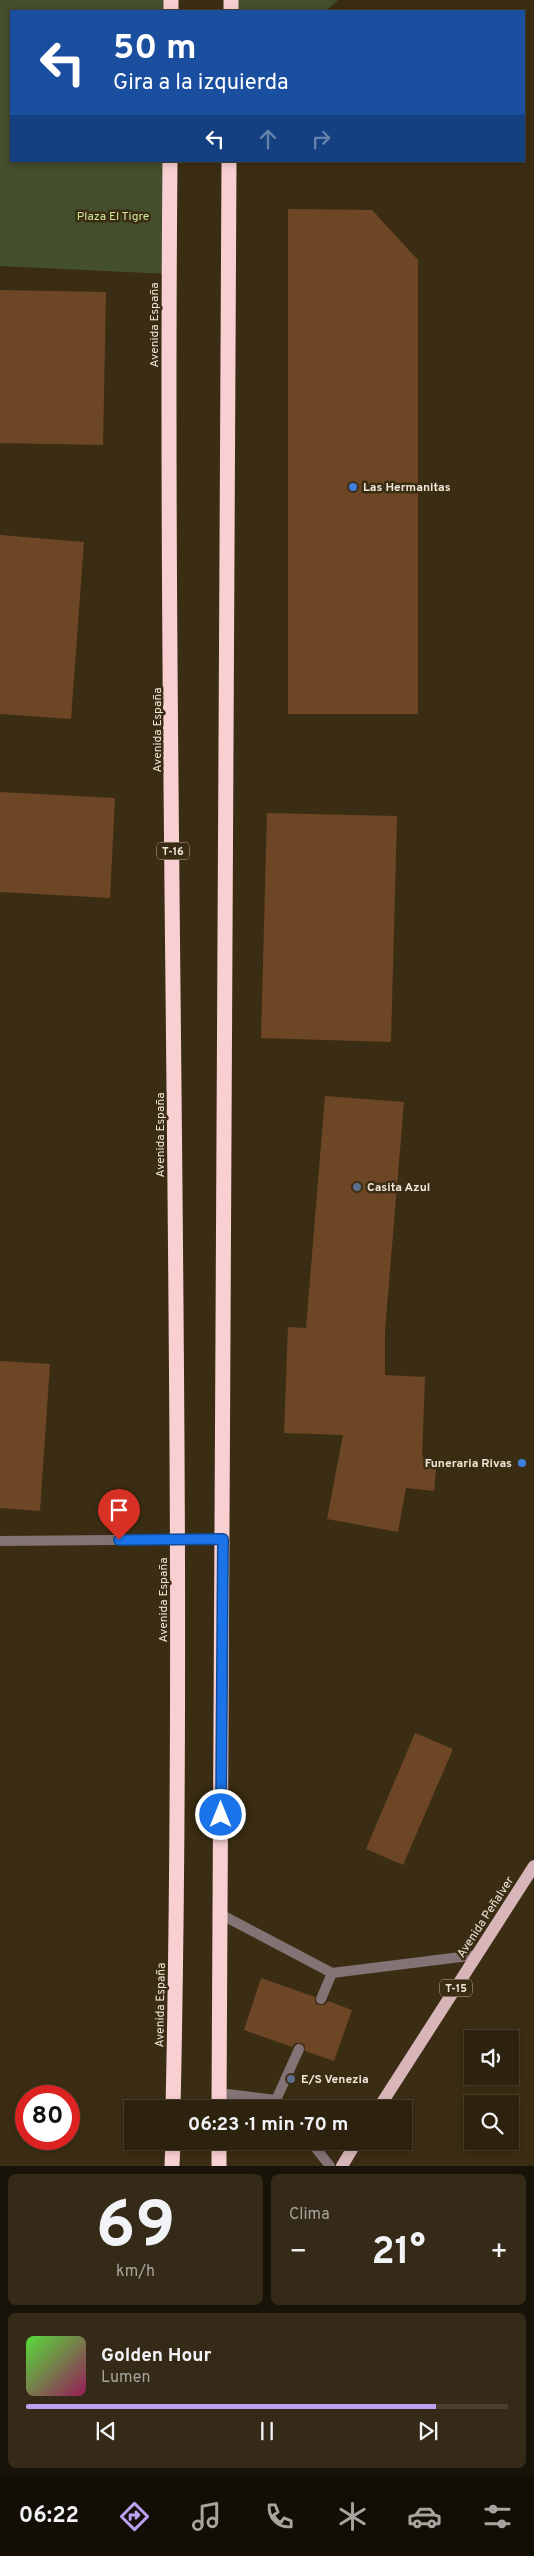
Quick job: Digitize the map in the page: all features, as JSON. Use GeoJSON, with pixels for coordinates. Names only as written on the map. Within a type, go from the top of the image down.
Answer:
{"type":"FeatureCollection","features":[{"type":"Feature","properties":{"kind":"highway","name":"Avenida España"},"geometry":{"type":"LineString","coordinates":[[170,162],[178,1540],[177,1924],[173,2100]]}},
{"type":"Feature","properties":{"kind":"highway"},"geometry":{"type":"LineString","coordinates":[[219,2100],[229,162]]}},
{"type":"Feature","properties":{"kind":"highway"},"geometry":{"type":"LineString","coordinates":[[172,2150],[172,2166]]}},
{"type":"Feature","properties":{"kind":"highway"},"geometry":{"type":"LineString","coordinates":[[219,2150],[219,2166]]}},
{"type":"Feature","properties":{"kind":"main road","name":"Avenida Peñalver"},"geometry":{"type":"LineString","coordinates":[[384,2100],[534,1866]]}},
{"type":"Feature","properties":{"kind":"main road"},"geometry":{"type":"LineString","coordinates":[[342,2166],[352,2150]]}},
{"type":"Feature","properties":{"kind":"street"},"geometry":{"type":"LineString","coordinates":[[0,1541],[223,1539]]}},
{"type":"Feature","properties":{"kind":"street"},"geometry":{"type":"LineString","coordinates":[[220,1914],[332,1972],[477,1955]]}},
{"type":"Feature","properties":{"kind":"street"},"geometry":{"type":"LineString","coordinates":[[320,1999],[332,1972]]}},
{"type":"Feature","properties":{"kind":"street"},"geometry":{"type":"LineString","coordinates":[[219,2093],[276,2100],[299,2049]]}},
{"type":"Feature","properties":{"kind":"street"},"geometry":{"type":"LineString","coordinates":[[317,2150],[330,2166]]}},
{"type":"Feature","properties":{"kind":"green space","name":"Plaza El Tigre"},"geometry":{"type":"Polygon","coordinates":[[[0,0],[171,0],[171,10],[10,10],[10,162],[170,162],[169,274],[0,266],[0,0]]]}},
{"type":"Feature","properties":{"kind":"green space"},"geometry":{"type":"Polygon","coordinates":[[[231,0],[338,0],[327,10],[231,10],[231,0]]]}},
{"type":"Feature","properties":{"kind":"building","name":"Las Hermanitas"},"geometry":{"type":"Polygon","coordinates":[[[288,209],[372,210],[418,260],[418,714],[288,714],[288,209]]]}},
{"type":"Feature","properties":{"kind":"building"},"geometry":{"type":"Polygon","coordinates":[[[0,290],[106,292],[103,445],[0,443],[0,290]]]}},
{"type":"Feature","properties":{"kind":"building"},"geometry":{"type":"Polygon","coordinates":[[[0,535],[84,542],[71,719],[0,714],[0,535]]]}},
{"type":"Feature","properties":{"kind":"building"},"geometry":{"type":"Polygon","coordinates":[[[0,792],[115,798],[110,898],[0,892],[0,792]]]}},
{"type":"Feature","properties":{"kind":"building"},"geometry":{"type":"Polygon","coordinates":[[[267,813],[397,816],[391,1042],[261,1038],[267,813]]]}},
{"type":"Feature","properties":{"kind":"building"},"geometry":{"type":"Polygon","coordinates":[[[325,1096],[404,1102],[385,1331],[385,1375],[425,1377],[422,1457],[437,1459],[434,1491],[406,1488],[398,1532],[327,1519],[343,1435],[284,1433],[288,1327],[306,1328],[325,1096]]]}},
{"type":"Feature","properties":{"kind":"building"},"geometry":{"type":"Polygon","coordinates":[[[0,1361],[50,1364],[40,1511],[0,1508],[0,1361]]]}},
{"type":"Feature","properties":{"kind":"building"},"geometry":{"type":"Polygon","coordinates":[[[415,1733],[453,1749],[403,1865],[366,1849],[415,1733]]]}},
{"type":"Feature","properties":{"kind":"building"},"geometry":{"type":"Polygon","coordinates":[[[261,1978],[315,1997],[315,2003],[319,2005],[325,2005],[328,2001],[352,2010],[334,2061],[305,2051],[305,2045],[301,2043],[295,2043],[292,2047],[244,2030],[261,1978]]]}},
{"type":"Feature","properties":{"kind":"place","name":"Las Hermanitas"},"geometry":{"type":"Point","coordinates":[353,487]}},
{"type":"Feature","properties":{"kind":"place","name":"Casita Azul"},"geometry":{"type":"Point","coordinates":[357,1187]}},
{"type":"Feature","properties":{"kind":"place","name":"Funeraria Rivas"},"geometry":{"type":"Point","coordinates":[522,1463]}},
{"type":"Feature","properties":{"kind":"place","name":"E/S Venezia"},"geometry":{"type":"Point","coordinates":[291,2079]}},
{"type":"Feature","properties":{"kind":"route"},"geometry":{"type":"LineString","coordinates":[[119,1540],[223,1539],[221,1815]]}}]}
